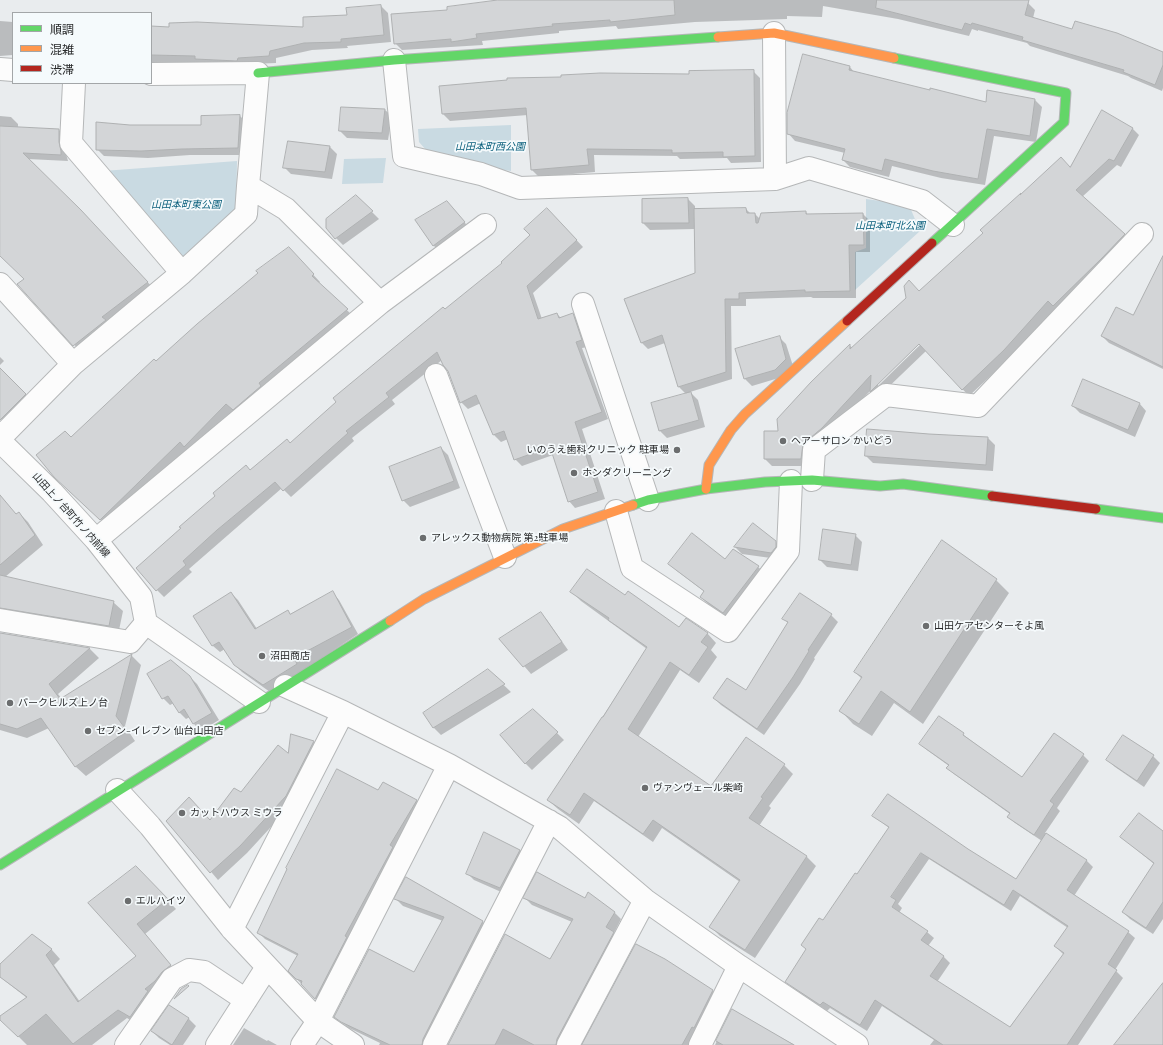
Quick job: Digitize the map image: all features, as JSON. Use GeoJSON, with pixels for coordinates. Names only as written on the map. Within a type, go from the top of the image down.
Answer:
{"type":"FeatureCollection","features":[{"type":"Feature","properties":{"kind":"street"},"geometry":{"type":"LineString","coordinates":[[774,33],[775,179]]}},
{"type":"Feature","properties":{"kind":"street"},"geometry":{"type":"LineString","coordinates":[[152,74],[258,73],[394,60],[774,33],[1066,93],[1064,122],[751,409],[731,430],[710,465],[706,489]]}},
{"type":"Feature","properties":{"kind":"street"},"geometry":{"type":"LineString","coordinates":[[394,60],[404,156],[481,174],[520,188],[775,179],[809,168],[922,201],[952,225]]}},
{"type":"Feature","properties":{"kind":"street"},"geometry":{"type":"LineString","coordinates":[[0,69],[12,70]]}},
{"type":"Feature","properties":{"kind":"street"},"geometry":{"type":"LineString","coordinates":[[0,439],[73,364],[182,273],[246,214],[258,73]]}},
{"type":"Feature","properties":{"kind":"street"},"geometry":{"type":"LineString","coordinates":[[74,84],[71,143],[182,273]]}},
{"type":"Feature","properties":{"kind":"street"},"geometry":{"type":"LineString","coordinates":[[248,186],[286,209],[380,303]]}},
{"type":"Feature","properties":{"kind":"street"},"geometry":{"type":"LineString","coordinates":[[96,540],[380,303],[485,225]]}},
{"type":"Feature","properties":{"kind":"street"},"geometry":{"type":"LineString","coordinates":[[616,511],[632,568],[728,631],[788,551],[801,481],[814,450],[886,394],[978,406],[1142,234]]}},
{"type":"Feature","properties":{"kind":"street"},"geometry":{"type":"LineString","coordinates":[[0,284],[73,364]]}},
{"type":"Feature","properties":{"kind":"street"},"geometry":{"type":"LineString","coordinates":[[583,304],[648,500]]}},
{"type":"Feature","properties":{"kind":"street"},"geometry":{"type":"LineString","coordinates":[[436,375],[504,557]]}},
{"type":"Feature","properties":{"kind":"street","name":"山田上ノ台町竹ノ内前線"},"geometry":{"type":"LineString","coordinates":[[0,439],[96,540],[141,597],[146,623]]}},
{"type":"Feature","properties":{"kind":"street"},"geometry":{"type":"LineString","coordinates":[[0,865],[117,790],[424,599],[504,557],[563,529],[648,500],[706,489],[765,482],[801,481],[880,486],[903,484],[1163,518]]}},
{"type":"Feature","properties":{"kind":"street"},"geometry":{"type":"LineString","coordinates":[[0,620],[130,642],[146,623],[259,702]]}},
{"type":"Feature","properties":{"kind":"street"},"geometry":{"type":"LineString","coordinates":[[285,686],[343,712],[449,765],[559,826],[645,900],[738,966],[834,1039],[857,1045]]}},
{"type":"Feature","properties":{"kind":"street"},"geometry":{"type":"LineString","coordinates":[[232,929],[343,712]]}},
{"type":"Feature","properties":{"kind":"street"},"geometry":{"type":"LineString","coordinates":[[302,1045],[318,1021],[449,765]]}},
{"type":"Feature","properties":{"kind":"street"},"geometry":{"type":"LineString","coordinates":[[117,790],[150,826],[232,929],[267,967],[318,1021],[353,1045]]}},
{"type":"Feature","properties":{"kind":"street"},"geometry":{"type":"LineString","coordinates":[[434,1045],[549,821]]}},
{"type":"Feature","properties":{"kind":"street"},"geometry":{"type":"LineString","coordinates":[[568,1045],[645,900]]}},
{"type":"Feature","properties":{"kind":"street"},"geometry":{"type":"LineString","coordinates":[[700,1045],[738,966]]}},
{"type":"Feature","properties":{"kind":"street"},"geometry":{"type":"LineString","coordinates":[[217,1045],[267,967]]}},
{"type":"Feature","properties":{"kind":"street"},"geometry":{"type":"LineString","coordinates":[[126,1045],[172,979],[189,970],[204,972],[246,1000]]}},
{"type":"Feature","properties":{"kind":"green space","name":"山田本町西公園"},"geometry":{"type":"Polygon","coordinates":[[[511,125],[511,171],[434,159],[419,142],[418,129],[511,125]]]}},
{"type":"Feature","properties":{"kind":"green space"},"geometry":{"type":"Polygon","coordinates":[[[386,158],[383,183],[342,184],[344,159],[386,158]]]}},
{"type":"Feature","properties":{"kind":"green space","name":"山田本町東公園"},"geometry":{"type":"Polygon","coordinates":[[[237,161],[236,216],[181,262],[103,171],[237,161]]]}},
{"type":"Feature","properties":{"kind":"green space","name":"山田本町北公園"},"geometry":{"type":"Polygon","coordinates":[[[866,199],[909,205],[920,231],[855,290],[855,252],[866,248],[866,199]]]}},
{"type":"Feature","properties":{"kind":"building"},"geometry":{"type":"Polygon","coordinates":[[[498,0],[674,0],[675,15],[610,22],[610,20],[552,24],[553,26],[476,34],[477,38],[451,42],[451,39],[394,44],[391,14],[447,10],[447,7],[498,0]]]}},
{"type":"Feature","properties":{"kind":"building"},"geometry":{"type":"Polygon","coordinates":[[[877,0],[1029,0],[1025,15],[1072,29],[1075,21],[1117,33],[1163,52],[1163,65],[1155,85],[1123,72],[1124,70],[1022,40],[1023,37],[972,23],[971,25],[965,23],[962,30],[876,8],[877,0]]]}},
{"type":"Feature","properties":{"kind":"building"},"geometry":{"type":"Polygon","coordinates":[[[381,5],[384,35],[341,39],[341,42],[304,43],[270,51],[269,56],[238,58],[237,61],[195,59],[195,56],[152,55],[152,26],[169,27],[169,23],[197,22],[303,27],[303,17],[347,15],[346,8],[381,5]]]}},
{"type":"Feature","properties":{"kind":"building"},"geometry":{"type":"Polygon","coordinates":[[[803,54],[850,66],[849,70],[986,102],[987,90],[1035,99],[1030,136],[987,129],[978,179],[933,171],[885,159],[882,171],[842,160],[845,149],[787,134],[787,113],[803,54]]]}},
{"type":"Feature","properties":{"kind":"building"},"geometry":{"type":"Polygon","coordinates":[[[754,70],[755,156],[723,157],[723,152],[672,153],[672,150],[587,149],[589,165],[531,170],[526,108],[442,114],[439,86],[507,80],[507,78],[561,77],[561,75],[600,73],[689,74],[689,71],[754,70]]]}},
{"type":"Feature","properties":{"kind":"building"},"geometry":{"type":"Polygon","coordinates":[[[341,107],[385,109],[382,133],[339,131],[341,107]]]}},
{"type":"Feature","properties":{"kind":"building"},"geometry":{"type":"Polygon","coordinates":[[[1102,110],[1133,128],[1114,161],[1109,159],[1076,190],[1125,234],[1102,258],[1053,306],[1048,301],[1004,350],[962,390],[919,344],[870,392],[871,375],[822,428],[803,444],[801,459],[764,459],[764,431],[778,431],[777,419],[811,382],[850,344],[850,349],[906,298],[904,286],[909,280],[919,291],[983,233],[980,230],[1061,157],[1070,167],[1102,110]]]}},
{"type":"Feature","properties":{"kind":"building"},"geometry":{"type":"Polygon","coordinates":[[[240,115],[238,148],[141,151],[96,150],[96,122],[130,125],[201,125],[201,116],[240,115]]]}},
{"type":"Feature","properties":{"kind":"building"},"geometry":{"type":"Polygon","coordinates":[[[0,126],[59,129],[61,155],[23,153],[81,210],[148,282],[102,317],[106,320],[73,346],[17,284],[24,279],[0,256],[0,126]]]}},
{"type":"Feature","properties":{"kind":"building"},"geometry":{"type":"Polygon","coordinates":[[[288,141],[330,146],[325,172],[283,168],[288,141]]]}},
{"type":"Feature","properties":{"kind":"building"},"geometry":{"type":"Polygon","coordinates":[[[356,195],[373,211],[335,239],[326,228],[326,219],[356,195]]]}},
{"type":"Feature","properties":{"kind":"building"},"geometry":{"type":"Polygon","coordinates":[[[688,198],[689,223],[642,223],[642,199],[688,198]]]}},
{"type":"Feature","properties":{"kind":"building"},"geometry":{"type":"Polygon","coordinates":[[[447,201],[465,222],[433,246],[415,220],[447,201]]]}},
{"type":"Feature","properties":{"kind":"building"},"geometry":{"type":"Polygon","coordinates":[[[547,208],[577,240],[527,286],[538,319],[557,313],[559,318],[573,313],[582,340],[576,342],[602,412],[575,422],[598,492],[568,502],[550,447],[514,460],[504,431],[493,435],[476,395],[460,403],[448,371],[443,365],[437,352],[386,393],[389,397],[346,431],[348,433],[283,491],[275,482],[217,530],[183,561],[186,565],[156,591],[136,568],[181,528],[179,527],[215,496],[213,493],[246,465],[250,470],[287,439],[290,443],[336,402],[333,398],[443,307],[445,309],[502,263],[501,262],[530,235],[524,229],[547,208]]]}},
{"type":"Feature","properties":{"kind":"building"},"geometry":{"type":"Polygon","coordinates":[[[746,208],[747,213],[755,213],[756,223],[758,223],[761,213],[806,211],[806,214],[863,213],[864,245],[849,245],[850,291],[805,292],[805,290],[739,293],[739,299],[725,299],[726,372],[678,387],[662,335],[641,343],[624,299],[695,273],[694,209],[746,208]]]}},
{"type":"Feature","properties":{"kind":"building"},"geometry":{"type":"Polygon","coordinates":[[[289,247],[314,274],[312,276],[348,309],[259,383],[261,386],[233,410],[226,404],[184,447],[180,442],[100,520],[54,477],[36,455],[65,431],[71,437],[154,359],[156,361],[197,324],[258,273],[256,271],[289,247]]]}},
{"type":"Feature","properties":{"kind":"building"},"geometry":{"type":"Polygon","coordinates":[[[1163,256],[1163,367],[1101,336],[1116,307],[1133,315],[1163,256]]]}},
{"type":"Feature","properties":{"kind":"building"},"geometry":{"type":"Polygon","coordinates":[[[780,336],[786,359],[775,370],[744,379],[735,349],[780,336]]]}},
{"type":"Feature","properties":{"kind":"building"},"geometry":{"type":"Polygon","coordinates":[[[0,368],[26,394],[0,420],[0,368]]]}},
{"type":"Feature","properties":{"kind":"building"},"geometry":{"type":"Polygon","coordinates":[[[1083,379],[1140,403],[1128,430],[1072,406],[1083,379]]]}},
{"type":"Feature","properties":{"kind":"building"},"geometry":{"type":"Polygon","coordinates":[[[691,392],[699,420],[659,431],[651,403],[691,392]]]}},
{"type":"Feature","properties":{"kind":"building"},"geometry":{"type":"Polygon","coordinates":[[[867,429],[988,437],[986,465],[865,456],[867,429]]]}},
{"type":"Feature","properties":{"kind":"building"},"geometry":{"type":"Polygon","coordinates":[[[441,447],[454,481],[402,501],[389,467],[441,447]]]}},
{"type":"Feature","properties":{"kind":"building"},"geometry":{"type":"Polygon","coordinates":[[[0,495],[16,514],[19,512],[35,535],[0,565],[0,495]]]}},
{"type":"Feature","properties":{"kind":"building"},"geometry":{"type":"Polygon","coordinates":[[[753,523],[776,541],[776,547],[771,553],[734,547],[753,523]]]}},
{"type":"Feature","properties":{"kind":"building"},"geometry":{"type":"Polygon","coordinates":[[[823,529],[856,534],[851,565],[819,560],[823,529]]]}},
{"type":"Feature","properties":{"kind":"building"},"geometry":{"type":"Polygon","coordinates":[[[692,533],[725,559],[733,549],[759,566],[723,613],[700,597],[704,591],[668,564],[692,533]]]}},
{"type":"Feature","properties":{"kind":"building","name":"山田ケアセンターそよ風"},"geometry":{"type":"Polygon","coordinates":[[[942,540],[997,579],[910,712],[881,691],[859,724],[839,711],[862,677],[854,672],[942,540]]]}},
{"type":"Feature","properties":{"kind":"building"},"geometry":{"type":"Polygon","coordinates":[[[587,569],[625,595],[628,591],[679,627],[686,618],[708,633],[701,642],[708,647],[689,675],[670,662],[628,729],[711,786],[746,737],[785,764],[761,797],[763,798],[749,818],[807,856],[745,950],[709,927],[740,880],[653,820],[643,834],[584,793],[570,815],[547,800],[603,717],[647,647],[608,620],[609,618],[570,592],[587,569]]]}},
{"type":"Feature","properties":{"kind":"building"},"geometry":{"type":"Polygon","coordinates":[[[0,575],[114,601],[109,626],[0,608],[0,575]]]}},
{"type":"Feature","properties":{"kind":"building"},"geometry":{"type":"Polygon","coordinates":[[[333,591],[352,627],[294,658],[297,664],[263,685],[234,665],[219,642],[212,646],[193,616],[231,592],[255,629],[288,610],[290,614],[333,591]]]}},
{"type":"Feature","properties":{"kind":"building"},"geometry":{"type":"Polygon","coordinates":[[[800,593],[832,614],[808,650],[809,651],[793,677],[757,729],[713,698],[727,678],[746,690],[788,622],[782,619],[800,593]]]}},
{"type":"Feature","properties":{"kind":"building"},"geometry":{"type":"Polygon","coordinates":[[[541,612],[562,642],[523,667],[499,639],[541,612]]]}},
{"type":"Feature","properties":{"kind":"building"},"geometry":{"type":"Polygon","coordinates":[[[0,633],[90,648],[49,684],[60,699],[132,654],[116,716],[127,731],[75,767],[41,718],[17,729],[0,724],[0,633]]]}},
{"type":"Feature","properties":{"kind":"building"},"geometry":{"type":"Polygon","coordinates":[[[171,660],[190,676],[212,713],[193,724],[184,709],[179,713],[168,696],[162,699],[147,674],[171,660]]]}},
{"type":"Feature","properties":{"kind":"building"},"geometry":{"type":"Polygon","coordinates":[[[488,669],[505,684],[433,728],[423,713],[488,669]]]}},
{"type":"Feature","properties":{"kind":"building"},"geometry":{"type":"Polygon","coordinates":[[[533,709],[558,732],[525,764],[500,735],[533,709]]]}},
{"type":"Feature","properties":{"kind":"building"},"geometry":{"type":"Polygon","coordinates":[[[939,716],[1022,777],[1054,733],[1084,754],[1050,801],[1054,804],[1034,835],[1007,817],[1010,813],[946,768],[949,765],[919,744],[939,716]]]}},
{"type":"Feature","properties":{"kind":"building"},"geometry":{"type":"Polygon","coordinates":[[[291,734],[314,741],[286,796],[240,846],[210,873],[166,821],[189,797],[210,820],[234,788],[241,792],[278,745],[288,753],[291,734]]]}},
{"type":"Feature","properties":{"kind":"building"},"geometry":{"type":"Polygon","coordinates":[[[1123,735],[1154,755],[1137,781],[1106,760],[1123,735]]]}},
{"type":"Feature","properties":{"kind":"building"},"geometry":{"type":"Polygon","coordinates":[[[337,769],[378,790],[383,782],[417,800],[390,845],[393,847],[345,936],[347,937],[315,999],[301,984],[302,981],[296,979],[288,971],[298,954],[257,933],[287,869],[286,868],[337,769]]]}},
{"type":"Feature","properties":{"kind":"building"},"geometry":{"type":"Polygon","coordinates":[[[888,794],[968,849],[1016,879],[1046,833],[1087,860],[1067,890],[1129,931],[1108,964],[1117,970],[1067,1045],[943,1045],[875,1000],[860,1025],[823,1002],[820,1005],[785,982],[806,949],[801,945],[819,918],[823,920],[889,827],[872,816],[888,794]],[[921,853],[891,897],[896,900],[892,907],[928,931],[921,940],[944,956],[930,976],[1010,1027],[1064,953],[1054,946],[1068,926],[1013,890],[1004,905],[921,853]]]}},
{"type":"Feature","properties":{"kind":"building"},"geometry":{"type":"Polygon","coordinates":[[[1139,813],[1163,831],[1163,902],[1146,928],[1122,912],[1154,863],[1120,837],[1139,813]]]}},
{"type":"Feature","properties":{"kind":"building"},"geometry":{"type":"Polygon","coordinates":[[[484,832],[520,850],[500,888],[466,874],[484,832]]]}},
{"type":"Feature","properties":{"kind":"building"},"geometry":{"type":"Polygon","coordinates":[[[136,866],[168,899],[137,924],[171,965],[145,989],[148,991],[130,1017],[118,1010],[73,1044],[46,1014],[18,1037],[0,1020],[0,1016],[27,997],[0,977],[0,964],[32,934],[52,949],[46,955],[78,1002],[136,956],[88,903],[136,866]]]}},
{"type":"Feature","properties":{"kind":"building"},"geometry":{"type":"Polygon","coordinates":[[[537,872],[585,898],[588,892],[615,912],[606,927],[614,932],[557,1039],[556,1045],[534,1045],[503,1029],[495,1045],[448,1045],[505,934],[550,959],[573,919],[523,898],[537,872]]]}},
{"type":"Feature","properties":{"kind":"building"},"geometry":{"type":"Polygon","coordinates":[[[406,877],[483,921],[423,1039],[422,1045],[390,1045],[341,1022],[334,1017],[369,949],[414,972],[444,917],[394,899],[406,877]]]}},
{"type":"Feature","properties":{"kind":"building"},"geometry":{"type":"Polygon","coordinates":[[[636,944],[665,959],[713,990],[694,1028],[692,1027],[682,1045],[582,1045],[636,944]]]}},
{"type":"Feature","properties":{"kind":"building"},"geometry":{"type":"Polygon","coordinates":[[[1163,983],[1163,1045],[1114,1045],[1163,983]]]}},
{"type":"Feature","properties":{"kind":"building"},"geometry":{"type":"Polygon","coordinates":[[[188,985],[189,986],[174,999],[181,989],[188,985]]]}},
{"type":"Feature","properties":{"kind":"building"},"geometry":{"type":"Polygon","coordinates":[[[169,1005],[189,1018],[172,1045],[151,1031],[169,1005]]]}},
{"type":"Feature","properties":{"kind":"building"},"geometry":{"type":"Polygon","coordinates":[[[732,1009],[794,1045],[723,1045],[716,1041],[732,1009]]]}},
{"type":"Feature","properties":{"kind":"traffic: fast"},"geometry":{"type":"LineString","coordinates":[[258,73],[394,60],[718,37]]}},
{"type":"Feature","properties":{"kind":"traffic: fast"},"geometry":{"type":"LineString","coordinates":[[894,58],[1066,93],[1064,122],[932,243]]}},
{"type":"Feature","properties":{"kind":"traffic: fast"},"geometry":{"type":"LineString","coordinates":[[633,505],[648,500],[706,489],[765,482],[812,480],[880,486],[903,484],[992,496]]}},
{"type":"Feature","properties":{"kind":"traffic: fast"},"geometry":{"type":"LineString","coordinates":[[1096,509],[1163,518]]}},
{"type":"Feature","properties":{"kind":"traffic: fast"},"geometry":{"type":"LineString","coordinates":[[0,865],[390,621]]}},
{"type":"Feature","properties":{"kind":"traffic: slow"},"geometry":{"type":"LineString","coordinates":[[718,37],[774,33],[894,58]]}},
{"type":"Feature","properties":{"kind":"traffic: slow"},"geometry":{"type":"LineString","coordinates":[[706,489],[709,465],[731,430],[745,414],[847,321]]}},
{"type":"Feature","properties":{"kind":"traffic: slow"},"geometry":{"type":"LineString","coordinates":[[390,621],[424,599],[563,529],[633,505]]}},
{"type":"Feature","properties":{"kind":"traffic: jam"},"geometry":{"type":"LineString","coordinates":[[847,321],[932,243]]}},
{"type":"Feature","properties":{"kind":"traffic: jam"},"geometry":{"type":"LineString","coordinates":[[992,496],[1096,509]]}},
{"type":"Feature","properties":{"kind":"place","name":"ヘアーサロン かいどう"},"geometry":{"type":"Point","coordinates":[783,441]}},
{"type":"Feature","properties":{"kind":"place","name":"いのうえ歯科クリニック 駐車場"},"geometry":{"type":"Point","coordinates":[677,450]}},
{"type":"Feature","properties":{"kind":"place","name":"ホンダクリーニング"},"geometry":{"type":"Point","coordinates":[574,473]}},
{"type":"Feature","properties":{"kind":"place","name":"アレックス動物病院 第2駐車場"},"geometry":{"type":"Point","coordinates":[423,538]}},
{"type":"Feature","properties":{"kind":"place","name":"山田ケアセンターそよ風"},"geometry":{"type":"Point","coordinates":[926,626]}},
{"type":"Feature","properties":{"kind":"place","name":"沼田商店"},"geometry":{"type":"Point","coordinates":[262,656]}},
{"type":"Feature","properties":{"kind":"place","name":"パークヒルズ上ノ台"},"geometry":{"type":"Point","coordinates":[10,703]}},
{"type":"Feature","properties":{"kind":"place","name":"セブン-イレブン 仙台山田店"},"geometry":{"type":"Point","coordinates":[88,731]}},
{"type":"Feature","properties":{"kind":"place","name":"ヴァンヴェール柴崎"},"geometry":{"type":"Point","coordinates":[645,788]}},
{"type":"Feature","properties":{"kind":"place","name":"カットハウス ミウラ"},"geometry":{"type":"Point","coordinates":[182,813]}},
{"type":"Feature","properties":{"kind":"place","name":"エルハイツ"},"geometry":{"type":"Point","coordinates":[128,901]}}]}
